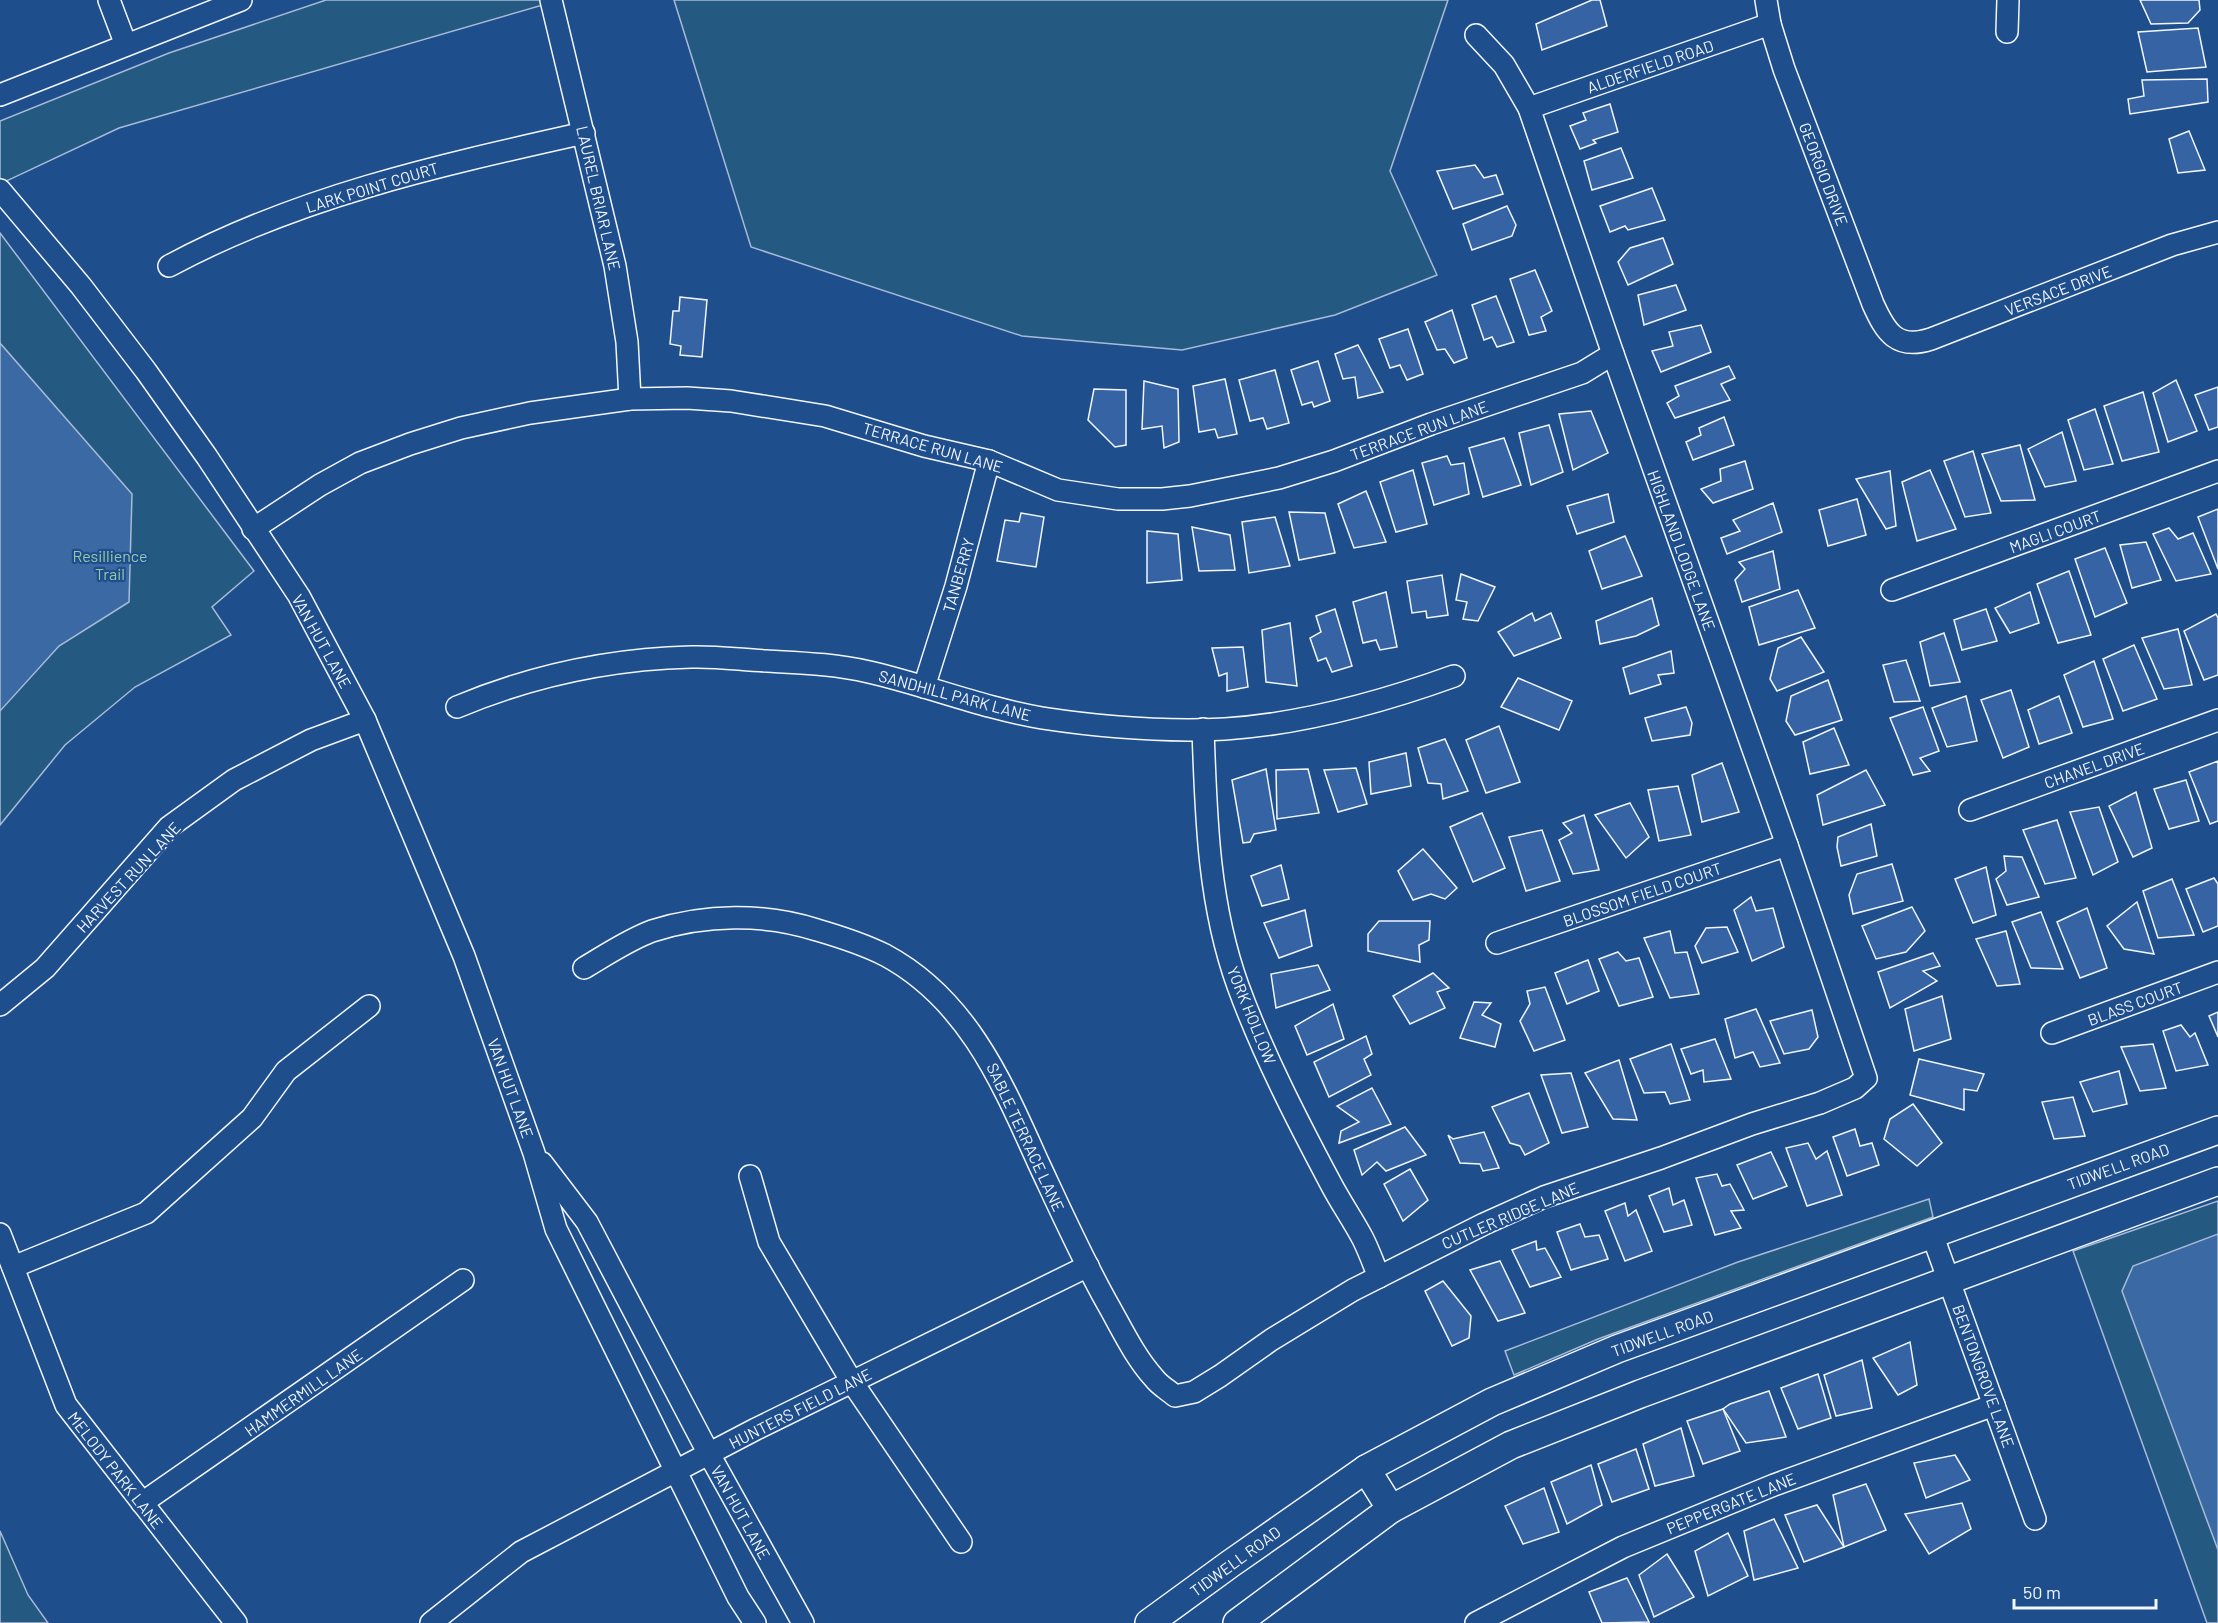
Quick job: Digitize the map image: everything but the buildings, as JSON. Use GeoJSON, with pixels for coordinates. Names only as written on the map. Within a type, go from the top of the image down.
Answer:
{"type":"FeatureCollection","features":[{"type":"Feature","properties":{"kind":"main road","name":"TIDWELL ROAD"},"geometry":{"type":"LineString","coordinates":[[1149,1623],[1366,1469],[1492,1402],[1617,1348],[2218,1130]]}},
{"type":"Feature","properties":{"kind":"main road"},"geometry":{"type":"LineString","coordinates":[[1237,1623],[1391,1509],[1511,1445],[1641,1394],[2218,1181]]}},
{"type":"Feature","properties":{"kind":"main road"},"geometry":{"type":"LineString","coordinates":[[1366,1469],[1391,1509]]}},
{"type":"Feature","properties":{"kind":"street"},"geometry":{"type":"LineString","coordinates":[[109,0],[126,45]]}},
{"type":"Feature","properties":{"kind":"street"},"geometry":{"type":"LineString","coordinates":[[0,95],[241,0]]}},
{"type":"Feature","properties":{"kind":"street","name":"LAUREL BRIAR LANE"},"geometry":{"type":"LineString","coordinates":[[551,0],[621,296],[627,342],[630,399]]}},
{"type":"Feature","properties":{"kind":"street","name":"GEORGIO DRIVE"},"geometry":{"type":"LineString","coordinates":[[1766,0],[1770,24],[1784,69],[1877,312],[1886,329],[1899,339]]}},
{"type":"Feature","properties":{"kind":"street"},"geometry":{"type":"LineString","coordinates":[[2007,32],[2008,0]]}},
{"type":"Feature","properties":{"kind":"street","name":"ALDERFIELD ROAD"},"geometry":{"type":"LineString","coordinates":[[1529,108],[1770,24]]}},
{"type":"Feature","properties":{"kind":"street","name":"HIGHLAND LODGE LANE"},"geometry":{"type":"LineString","coordinates":[[1476,35],[1504,65],[1529,108],[1866,1078]]}},
{"type":"Feature","properties":{"kind":"street","name":"LARK POINT COURT"},"geometry":{"type":"LineString","coordinates":[[169,266],[256,225],[347,191],[468,159],[584,133]]}},
{"type":"Feature","properties":{"kind":"street","name":"VAN HUT LANE"},"geometry":{"type":"LineString","coordinates":[[0,190],[81,286],[207,458],[299,596],[366,720],[464,956],[534,1153],[556,1229],[738,1597],[755,1623]]}},
{"type":"Feature","properties":{"kind":"street","name":"VERSACE DRIVE"},"geometry":{"type":"LineString","coordinates":[[1899,339],[1909,344],[1931,339],[2172,245],[2218,232]]}},
{"type":"Feature","properties":{"kind":"street","name":"TERRACE RUN LANE"},"geometry":{"type":"LineString","coordinates":[[253,528],[320,485],[360,464],[410,444],[461,428],[530,413],[630,399],[687,398],[731,401],[825,416],[924,446],[989,461],[1058,490],[1103,498],[1162,499],[1215,492],[1279,478],[1334,461],[1431,424],[1582,373],[1613,354]]}},
{"type":"Feature","properties":{"kind":"street","name":"TANBERRY"},"geometry":{"type":"LineString","coordinates":[[924,687],[956,586],[989,461]]}},
{"type":"Feature","properties":{"kind":"street","name":"MAGLI COURT"},"geometry":{"type":"LineString","coordinates":[[1892,590],[2218,471]]}},
{"type":"Feature","properties":{"kind":"street","name":"SANDHILL PARK LANE"},"geometry":{"type":"LineString","coordinates":[[457,707],[513,685],[565,673],[621,663],[692,657],[839,666],[1041,717],[1125,726],[1203,729],[1228,728],[1316,715],[1372,702],[1454,676]]}},
{"type":"Feature","properties":{"kind":"street","name":"HARVEST RUN LANE"},"geometry":{"type":"LineString","coordinates":[[0,1005],[45,968],[170,827],[234,780],[311,740],[366,720]]}},
{"type":"Feature","properties":{"kind":"street","name":"CHANEL DRIVE"},"geometry":{"type":"LineString","coordinates":[[1970,810],[2218,720]]}},
{"type":"Feature","properties":{"kind":"street","name":"YORK HOLLOW"},"geometry":{"type":"LineString","coordinates":[[1203,729],[1206,828],[1210,872],[1226,947],[1238,985],[1274,1069],[1332,1186],[1364,1241],[1379,1277]]}},
{"type":"Feature","properties":{"kind":"street","name":"BLOSSOM FIELD COURT"},"geometry":{"type":"LineString","coordinates":[[1497,943],[1786,845]]}},
{"type":"Feature","properties":{"kind":"street","name":"SABLE TERRACE LANE"},"geometry":{"type":"LineString","coordinates":[[584,968],[632,940],[651,932],[704,920],[742,918],[776,920],[845,938],[887,956],[907,969],[943,999],[979,1042],[1007,1093],[1088,1266],[1141,1360],[1154,1379],[1174,1396]]}},
{"type":"Feature","properties":{"kind":"street","name":"BLASS COURT"},"geometry":{"type":"LineString","coordinates":[[2052,1033],[2218,972]]}},
{"type":"Feature","properties":{"kind":"street"},"geometry":{"type":"LineString","coordinates":[[13,1267],[146,1213],[252,1118],[286,1071],[369,1006]]}},
{"type":"Feature","properties":{"kind":"street","name":"CUTLER RIDGE LANE"},"geometry":{"type":"LineString","coordinates":[[1174,1396],[1194,1392],[1298,1322],[1379,1277],[1440,1245],[1544,1197],[1661,1158],[1752,1124],[1820,1103],[1855,1088],[1866,1078]]}},
{"type":"Feature","properties":{"kind":"street","name":"VAN HUT LANE"},"geometry":{"type":"LineString","coordinates":[[534,1153],[587,1222],[709,1454],[803,1623]]}},
{"type":"Feature","properties":{"kind":"street"},"geometry":{"type":"LineString","coordinates":[[750,1176],[769,1242],[852,1382],[961,1542]]}},
{"type":"Feature","properties":{"kind":"street","name":"MELODY PARK LANE"},"geometry":{"type":"LineString","coordinates":[[0,1234],[66,1406],[236,1623]]}},
{"type":"Feature","properties":{"kind":"street","name":"BENTONGROVE LANE"},"geometry":{"type":"LineString","coordinates":[[1932,1234],[2035,1519]]}},
{"type":"Feature","properties":{"kind":"street","name":"HUNTERS FIELD LANE"},"geometry":{"type":"LineString","coordinates":[[430,1623],[521,1552],[709,1454],[1088,1266]]}},
{"type":"Feature","properties":{"kind":"street","name":"HAMMERMILL LANE"},"geometry":{"type":"LineString","coordinates":[[142,1503],[463,1280]]}},
{"type":"Feature","properties":{"kind":"street","name":"PEPPERGATE LANE"},"geometry":{"type":"LineString","coordinates":[[1476,1623],[1623,1547],[1774,1485],[1994,1406]]}},
{"type":"Feature","properties":{"kind":"green space"},"geometry":{"type":"Polygon","coordinates":[[[326,0],[560,0],[119,128],[0,184],[0,121],[169,53],[326,0]]]}},
{"type":"Feature","properties":{"kind":"green space"},"geometry":{"type":"Polygon","coordinates":[[[674,0],[1448,0],[1390,171],[1437,275],[1335,315],[1182,350],[1022,336],[751,247],[674,0]]]}},
{"type":"Feature","properties":{"kind":"green space","name":"Resillience Trail"},"geometry":{"type":"Polygon","coordinates":[[[0,233],[254,571],[212,607],[231,635],[135,687],[65,745],[0,825],[0,233]]]}},
{"type":"Feature","properties":{"kind":"green space"},"geometry":{"type":"Polygon","coordinates":[[[1929,1199],[1933,1217],[1598,1339],[1514,1375],[1505,1351],[1738,1262],[1929,1199]]]}},
{"type":"Feature","properties":{"kind":"green space"},"geometry":{"type":"Polygon","coordinates":[[[2218,1201],[2218,1623],[2207,1623],[2073,1251],[2218,1201]]]}},
{"type":"Feature","properties":{"kind":"green space"},"geometry":{"type":"Polygon","coordinates":[[[0,1531],[28,1595],[48,1623],[0,1623],[0,1531]]]}},
{"type":"Feature","properties":{"kind":"shaded area"},"geometry":{"type":"Polygon","coordinates":[[[0,343],[132,494],[129,602],[59,646],[0,711],[0,343]]]}},
{"type":"Feature","properties":{"kind":"shaded area"},"geometry":{"type":"Polygon","coordinates":[[[2218,1234],[2218,1550],[2122,1291],[2133,1266],[2218,1234]]]}}]}
